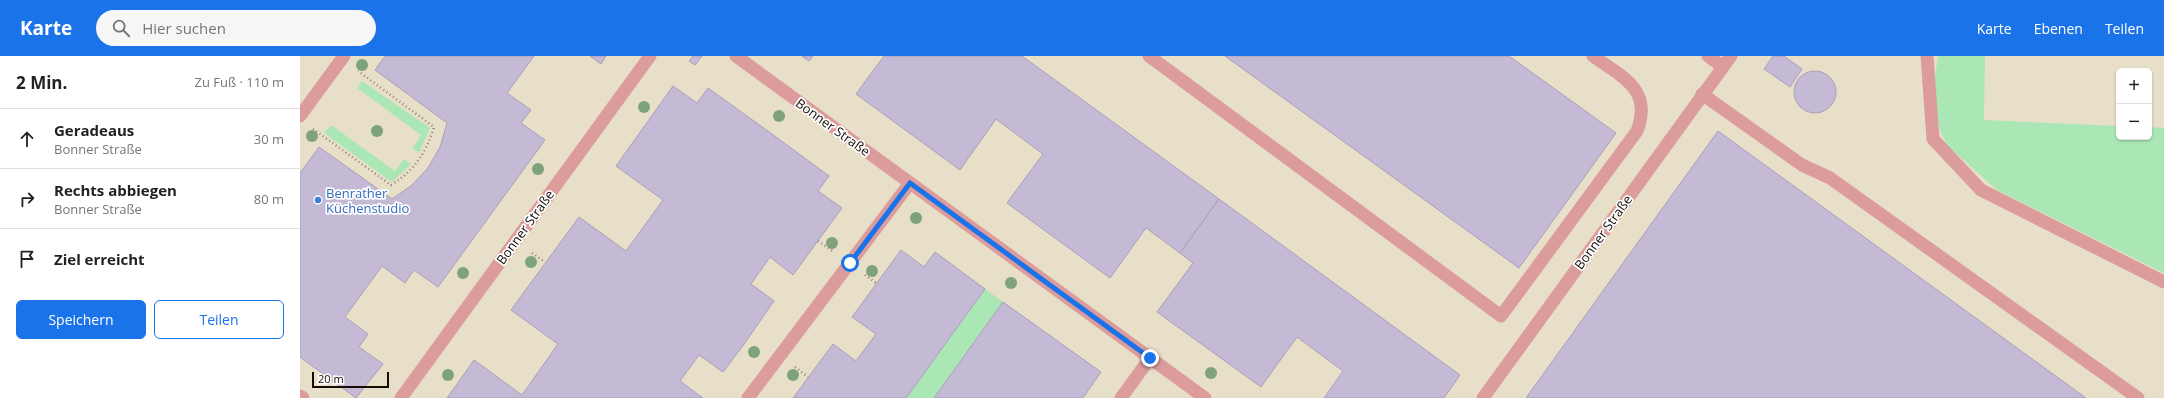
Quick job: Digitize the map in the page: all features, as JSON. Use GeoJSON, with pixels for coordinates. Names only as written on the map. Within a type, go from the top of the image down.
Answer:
{"type":"FeatureCollection","features":[{"type":"Feature","properties":{"kind":"lane","name":"Bonner Straße"},"geometry":{"type":"LineString","coordinates":[[400,398],[650,56]]}},
{"type":"Feature","properties":{"kind":"lane","name":"Bonner Straße"},"geometry":{"type":"LineString","coordinates":[[736,56],[1205,398]]}},
{"type":"Feature","properties":{"kind":"lane"},"geometry":{"type":"LineString","coordinates":[[1149,56],[1501,316],[1637,131],[1642,117],[1640,99],[1633,85],[1593,56]]}},
{"type":"Feature","properties":{"kind":"lane"},"geometry":{"type":"LineString","coordinates":[[1708,56],[1723,67]]}},
{"type":"Feature","properties":{"kind":"lane","name":"Bonner Straße"},"geometry":{"type":"LineString","coordinates":[[1483,398],[1731,56]]}},
{"type":"Feature","properties":{"kind":"lane"},"geometry":{"type":"LineString","coordinates":[[1927,56],[1933,140],[1982,190],[2164,282]]}},
{"type":"Feature","properties":{"kind":"lane"},"geometry":{"type":"LineString","coordinates":[[300,116],[343,57]]}},
{"type":"Feature","properties":{"kind":"lane"},"geometry":{"type":"LineString","coordinates":[[1702,94],[1802,165],[1830,178],[2138,398]]}},
{"type":"Feature","properties":{"kind":"lane"},"geometry":{"type":"LineString","coordinates":[[748,398],[910,183]]}},
{"type":"Feature","properties":{"kind":"lane"},"geometry":{"type":"LineString","coordinates":[[1122,398],[1150,358]]}},
{"type":"Feature","properties":{"kind":"path"},"geometry":{"type":"LineString","coordinates":[[312,128],[391,185],[406,176],[419,161],[429,143],[434,127],[343,57]]}},
{"type":"Feature","properties":{"kind":"shaded area"},"geometry":{"type":"Polygon","coordinates":[[[300,56],[2164,56],[2164,398],[300,398],[300,56]]]}},
{"type":"Feature","properties":{"kind":"green space"},"geometry":{"type":"Polygon","coordinates":[[[1938,56],[1985,56],[1984,120],[2116,126],[2116,140],[2152,140],[2152,127],[2164,128],[2164,273],[1997,190],[1948,146],[1939,128],[1934,84],[1938,56]]]}},
{"type":"Feature","properties":{"kind":"green space"},"geometry":{"type":"Polygon","coordinates":[[[362,81],[430,128],[419,153],[413,148],[421,135],[357,88],[362,81]]]}},
{"type":"Feature","properties":{"kind":"green space"},"geometry":{"type":"Polygon","coordinates":[[[331,125],[395,171],[404,159],[411,164],[392,182],[324,133],[331,125]]]}},
{"type":"Feature","properties":{"kind":"green space"},"geometry":{"type":"Polygon","coordinates":[[[985,289],[1003,302],[934,398],[906,398],[985,289]]]}},
{"type":"Feature","properties":{"kind":"building"},"geometry":{"type":"Polygon","coordinates":[[[385,56],[534,56],[507,93],[531,110],[521,123],[545,140],[438,287],[414,270],[405,283],[382,266],[345,317],[368,334],[359,347],[383,364],[356,398],[300,357],[300,173],[319,147],[392,199],[412,185],[428,168],[440,147],[447,123],[375,70],[385,56]]]}},
{"type":"Feature","properties":{"kind":"building"},"geometry":{"type":"Polygon","coordinates":[[[590,56],[606,56],[601,64],[590,56]]]}},
{"type":"Feature","properties":{"kind":"building"},"geometry":{"type":"Polygon","coordinates":[[[693,56],[702,56],[695,65],[689,61],[693,56]]]}},
{"type":"Feature","properties":{"kind":"building"},"geometry":{"type":"Polygon","coordinates":[[[802,56],[813,56],[809,61],[802,56]]]}},
{"type":"Feature","properties":{"kind":"building"},"geometry":{"type":"Polygon","coordinates":[[[884,56],[1022,56],[1219,199],[1180,253],[1146,228],[1110,278],[1007,203],[1043,154],[996,119],[960,170],[856,94],[884,56]]]}},
{"type":"Feature","properties":{"kind":"building"},"geometry":{"type":"Polygon","coordinates":[[[1225,56],[1509,56],[1616,133],[1519,268],[1225,56]]]}},
{"type":"Feature","properties":{"kind":"building"},"geometry":{"type":"Polygon","coordinates":[[[1773,56],[1784,56],[1802,69],[1790,87],[1764,69],[1773,56]]]}},
{"type":"Feature","properties":{"kind":"building"},"geometry":{"type":"Polygon","coordinates":[[[1815,71],[1830,77],[1836,92],[1830,107],[1815,113],[1800,107],[1794,92],[1800,77],[1815,71]]]}},
{"type":"Feature","properties":{"kind":"building"},"geometry":{"type":"Polygon","coordinates":[[[673,86],[697,103],[708,88],[772,134],[829,176],[818,191],[842,208],[793,275],[770,257],[751,284],[774,301],[742,347],[723,372],[699,355],[680,381],[703,398],[447,398],[474,360],[522,395],[558,344],[511,310],[579,217],[626,251],[663,200],[616,166],[673,86]]]}},
{"type":"Feature","properties":{"kind":"building"},"geometry":{"type":"Polygon","coordinates":[[[1718,131],[2086,398],[1526,398],[1718,131]]]}},
{"type":"Feature","properties":{"kind":"building"},"geometry":{"type":"Polygon","coordinates":[[[1219,199],[1460,375],[1444,398],[1324,398],[1343,371],[1297,337],[1261,387],[1157,312],[1193,263],[1180,253],[1219,199]]]}},
{"type":"Feature","properties":{"kind":"building"},"geometry":{"type":"Polygon","coordinates":[[[901,250],[924,267],[935,252],[985,289],[906,398],[793,398],[833,344],[856,361],[876,334],[852,317],[901,250]]]}},
{"type":"Feature","properties":{"kind":"building"},"geometry":{"type":"Polygon","coordinates":[[[1003,302],[1101,372],[1083,398],[934,398],[1003,302]]]}},
{"type":"Feature","properties":{"kind":"place","name":"Benrather Küchenstudio"},"geometry":{"type":"Point","coordinates":[318,200]}},
{"type":"Feature","properties":{"kind":"route"},"geometry":{"type":"LineString","coordinates":[[850,263],[910,183],[1150,358]]}}]}
